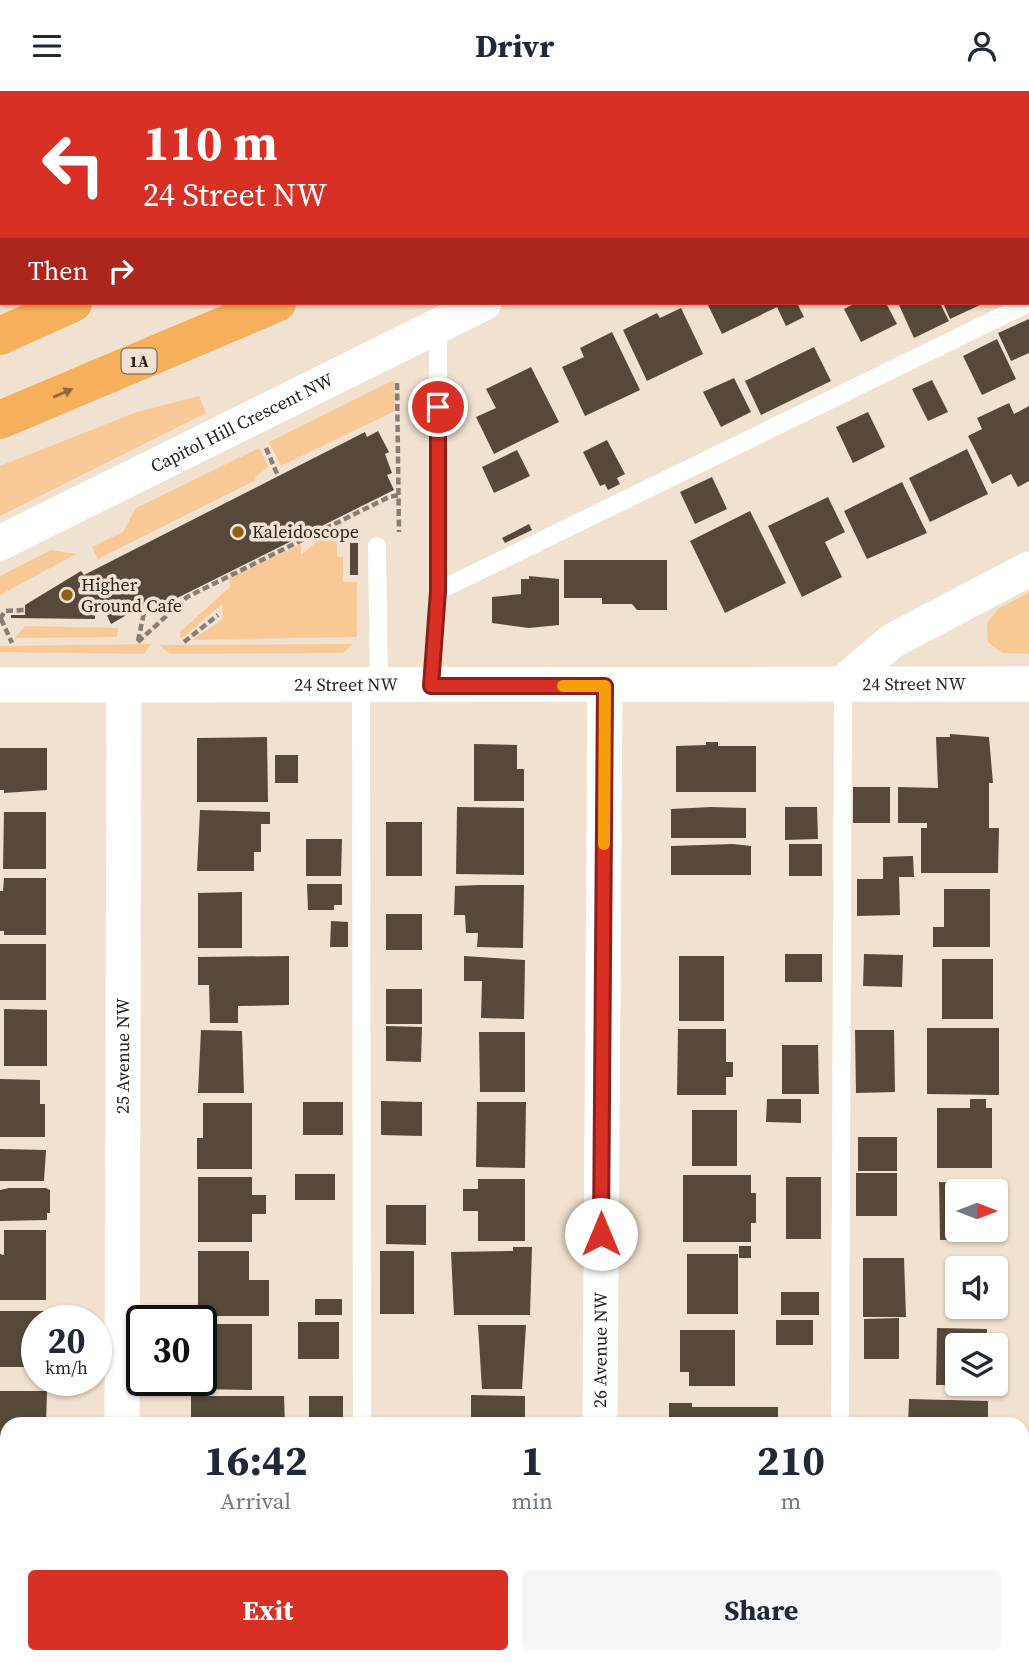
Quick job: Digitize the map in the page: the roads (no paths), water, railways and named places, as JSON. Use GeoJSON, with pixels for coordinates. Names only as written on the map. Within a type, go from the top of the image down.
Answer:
{"type":"FeatureCollection","features":[{"type":"Feature","properties":{"kind":"highway"},"geometry":{"type":"LineString","coordinates":[[11,325],[68,305]]}},
{"type":"Feature","properties":{"kind":"highway","name":"1A"},"geometry":{"type":"LineString","coordinates":[[0,420],[272,305]]}},
{"type":"Feature","properties":{"kind":"street","name":"Capitol Hill Crescent NW"},"geometry":{"type":"LineString","coordinates":[[0,543],[480,305]]}},
{"type":"Feature","properties":{"kind":"street"},"geometry":{"type":"LineString","coordinates":[[843,683],[892,641],[1029,569]]}},
{"type":"Feature","properties":{"kind":"street","name":"24 Street NW"},"geometry":{"type":"LineString","coordinates":[[0,685],[124,687],[1029,684]]}},
{"type":"Feature","properties":{"kind":"street","name":"26 Avenue NW"},"geometry":{"type":"LineString","coordinates":[[600,1417],[605,686]]}},
{"type":"Feature","properties":{"kind":"street","name":"25 Avenue NW"},"geometry":{"type":"LineString","coordinates":[[122,1417],[124,687]]}},
{"type":"Feature","properties":{"kind":"lane"},"geometry":{"type":"LineString","coordinates":[[438,591],[1025,305]]}},
{"type":"Feature","properties":{"kind":"lane"},"geometry":{"type":"LineString","coordinates":[[431,686],[438,591],[438,326]]}},
{"type":"Feature","properties":{"kind":"lane"},"geometry":{"type":"LineString","coordinates":[[362,1417],[370,686],[377,546]]}},
{"type":"Feature","properties":{"kind":"lane"},"geometry":{"type":"LineString","coordinates":[[840,1417],[843,683]]}},
{"type":"Feature","properties":{"kind":"place","name":"Kaleidoscope"},"geometry":{"type":"Point","coordinates":[238,532]}},
{"type":"Feature","properties":{"kind":"place","name":"Higher Ground Cafe"},"geometry":{"type":"Point","coordinates":[67,595]}}]}
